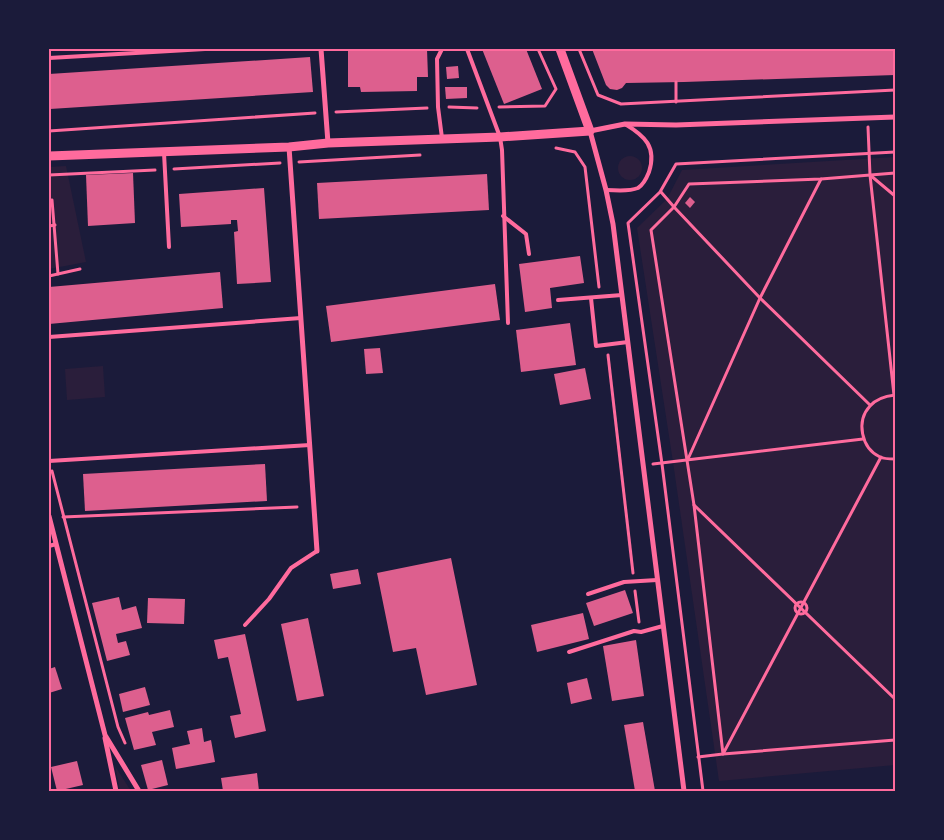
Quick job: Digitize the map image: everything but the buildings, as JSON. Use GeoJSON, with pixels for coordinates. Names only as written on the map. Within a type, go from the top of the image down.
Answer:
{"type":"FeatureCollection","features":[{"type":"Feature","properties":{"kind":"street"},"geometry":{"type":"LineString","coordinates":[[321,49],[328,143]]}},
{"type":"Feature","properties":{"kind":"street"},"geometry":{"type":"LineString","coordinates":[[560,49],[590,131],[613,224],[684,791]]}},
{"type":"Feature","properties":{"kind":"street"},"geometry":{"type":"LineString","coordinates":[[49,156],[500,137],[590,131],[625,124],[676,125],[895,117]]}},
{"type":"Feature","properties":{"kind":"street"},"geometry":{"type":"LineString","coordinates":[[289,147],[317,551]]}},
{"type":"Feature","properties":{"kind":"street"},"geometry":{"type":"LineString","coordinates":[[49,516],[105,735],[116,791]]}},
{"type":"Feature","properties":{"kind":"street"},"geometry":{"type":"LineString","coordinates":[[105,735],[139,791]]}},
{"type":"Feature","properties":{"kind":"lane"},"geometry":{"type":"LineString","coordinates":[[49,58],[205,49]]}},
{"type":"Feature","properties":{"kind":"lane"},"geometry":{"type":"LineString","coordinates":[[442,49],[437,58],[438,107],[442,139]]}},
{"type":"Feature","properties":{"kind":"lane"},"geometry":{"type":"LineString","coordinates":[[467,49],[490,108],[500,137],[502,150],[508,323]]}},
{"type":"Feature","properties":{"kind":"lane"},"geometry":{"type":"LineString","coordinates":[[606,190],[623,191],[639,187],[647,177],[652,162],[650,147],[641,134],[625,124]]}},
{"type":"Feature","properties":{"kind":"lane"},"geometry":{"type":"LineString","coordinates":[[164,150],[169,247]]}},
{"type":"Feature","properties":{"kind":"lane"},"geometry":{"type":"LineString","coordinates":[[504,216],[526,234],[529,254]]}},
{"type":"Feature","properties":{"kind":"lane"},"geometry":{"type":"LineString","coordinates":[[558,300],[622,296]]}},
{"type":"Feature","properties":{"kind":"lane"},"geometry":{"type":"LineString","coordinates":[[591,298],[596,346],[628,342]]}},
{"type":"Feature","properties":{"kind":"lane"},"geometry":{"type":"LineString","coordinates":[[49,338],[301,318]]}},
{"type":"Feature","properties":{"kind":"lane"},"geometry":{"type":"LineString","coordinates":[[49,461],[310,445]]}},
{"type":"Feature","properties":{"kind":"lane"},"geometry":{"type":"LineString","coordinates":[[49,546],[56,544]]}},
{"type":"Feature","properties":{"kind":"lane"},"geometry":{"type":"LineString","coordinates":[[245,625],[269,599],[291,568],[317,551]]}},
{"type":"Feature","properties":{"kind":"lane"},"geometry":{"type":"LineString","coordinates":[[588,594],[624,582],[658,580]]}},
{"type":"Feature","properties":{"kind":"lane"},"geometry":{"type":"LineString","coordinates":[[569,652],[634,631],[641,632],[663,626]]}},
{"type":"Feature","properties":{"kind":"path"},"geometry":{"type":"LineString","coordinates":[[49,130],[325,112],[438,107],[545,106],[556,89],[538,49]]}},
{"type":"Feature","properties":{"kind":"path"},"geometry":{"type":"LineString","coordinates":[[580,49],[598,95],[621,104],[895,90]]}},
{"type":"Feature","properties":{"kind":"path"},"geometry":{"type":"LineString","coordinates":[[676,82],[676,102]]}},
{"type":"Feature","properties":{"kind":"path"},"geometry":{"type":"LineString","coordinates":[[867,119],[870,174],[895,395],[881,398],[870,405],[864,415],[861,427],[864,439],[870,450],[881,457],[895,459]]}},
{"type":"Feature","properties":{"kind":"path"},"geometry":{"type":"LineString","coordinates":[[556,148],[575,152],[585,167],[600,297]]}},
{"type":"Feature","properties":{"kind":"path"},"geometry":{"type":"LineString","coordinates":[[703,791],[662,464],[628,223],[660,192],[676,164],[895,152]]}},
{"type":"Feature","properties":{"kind":"path"},"geometry":{"type":"LineString","coordinates":[[723,754],[688,460],[651,230],[674,207],[689,184],[821,179],[895,173]]}},
{"type":"Feature","properties":{"kind":"path"},"geometry":{"type":"LineString","coordinates":[[870,174],[895,196]]}},
{"type":"Feature","properties":{"kind":"path"},"geometry":{"type":"LineString","coordinates":[[688,460],[760,298],[821,179]]}},
{"type":"Feature","properties":{"kind":"path"},"geometry":{"type":"LineString","coordinates":[[660,192],[760,298],[870,405]]}},
{"type":"Feature","properties":{"kind":"path"},"geometry":{"type":"LineString","coordinates":[[49,201],[52,200],[58,274]]}},
{"type":"Feature","properties":{"kind":"path"},"geometry":{"type":"LineString","coordinates":[[49,226],[54,225]]}},
{"type":"Feature","properties":{"kind":"path"},"geometry":{"type":"LineString","coordinates":[[49,276],[80,269]]}},
{"type":"Feature","properties":{"kind":"path"},"geometry":{"type":"LineString","coordinates":[[606,345],[641,632]]}},
{"type":"Feature","properties":{"kind":"path"},"geometry":{"type":"LineString","coordinates":[[643,465],[864,439]]}},
{"type":"Feature","properties":{"kind":"path"},"geometry":{"type":"LineString","coordinates":[[723,754],[881,457]]}},
{"type":"Feature","properties":{"kind":"path"},"geometry":{"type":"LineString","coordinates":[[49,461],[118,727],[128,751]]}},
{"type":"Feature","properties":{"kind":"path"},"geometry":{"type":"LineString","coordinates":[[694,505],[895,699]]}},
{"type":"Feature","properties":{"kind":"path"},"geometry":{"type":"LineString","coordinates":[[63,517],[297,507]]}},
{"type":"Feature","properties":{"kind":"path"},"geometry":{"type":"LineString","coordinates":[[796,604],[803,602]]}},
{"type":"Feature","properties":{"kind":"path"},"geometry":{"type":"LineString","coordinates":[[803,602],[807,607],[805,613]]}},
{"type":"Feature","properties":{"kind":"path"},"geometry":{"type":"LineString","coordinates":[[796,604],[794,609],[797,614]]}},
{"type":"Feature","properties":{"kind":"path"},"geometry":{"type":"LineString","coordinates":[[797,614],[802,615],[805,613]]}},
{"type":"Feature","properties":{"kind":"path"},"geometry":{"type":"LineString","coordinates":[[698,757],[895,740]]}},
{"type":"Feature","properties":{"kind":"shaded area"},"geometry":{"type":"Polygon","coordinates":[[[630,156],[639,159],[642,168],[639,177],[630,180],[621,177],[618,168],[621,159],[630,156]]]}},
{"type":"Feature","properties":{"kind":"shaded area"},"geometry":{"type":"Polygon","coordinates":[[[895,157],[895,765],[719,781],[637,228],[667,199],[682,170],[895,157]]]}},
{"type":"Feature","properties":{"kind":"shaded area"},"geometry":{"type":"Polygon","coordinates":[[[66,166],[86,262],[49,269],[49,167],[66,166]]]}},
{"type":"Feature","properties":{"kind":"shaded area"},"geometry":{"type":"Polygon","coordinates":[[[103,366],[105,397],[67,400],[65,369],[103,366]]]}},
{"type":"Feature","properties":{"kind":"shaded area"},"geometry":{"type":"Polygon","coordinates":[[[115,766],[131,791],[120,791],[115,766]]]}}]}
